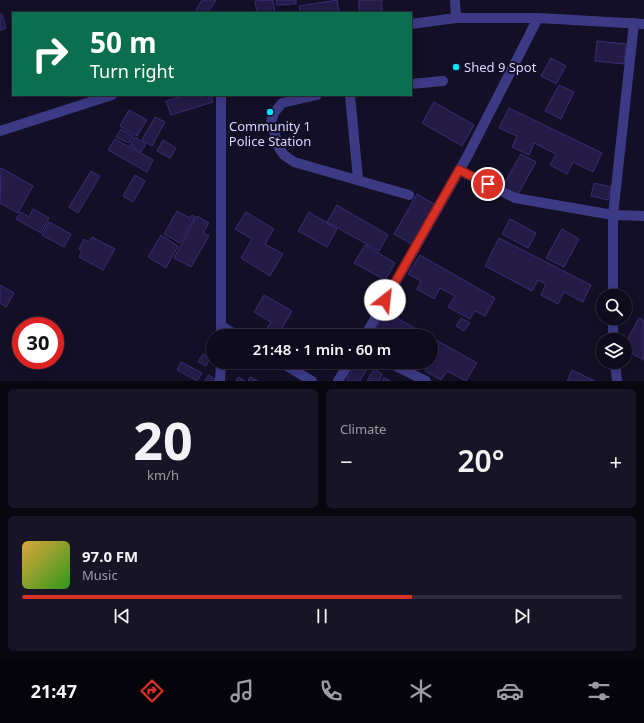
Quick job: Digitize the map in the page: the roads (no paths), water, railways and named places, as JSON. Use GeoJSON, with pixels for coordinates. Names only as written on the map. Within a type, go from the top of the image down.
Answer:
{"type":"FeatureCollection","features":[{"type":"Feature","properties":{"kind":"street"},"geometry":{"type":"LineString","coordinates":[[455,0],[456,18]]}},
{"type":"Feature","properties":{"kind":"street"},"geometry":{"type":"LineString","coordinates":[[412,24],[456,18],[538,18],[639,24],[613,215],[613,289]]}},
{"type":"Feature","properties":{"kind":"street"},"geometry":{"type":"LineString","coordinates":[[369,329],[459,170],[538,18]]}},
{"type":"Feature","properties":{"kind":"street"},"geometry":{"type":"LineString","coordinates":[[412,84],[443,81]]}},
{"type":"Feature","properties":{"kind":"street"},"geometry":{"type":"LineString","coordinates":[[0,131],[109,96]]}},
{"type":"Feature","properties":{"kind":"street"},"geometry":{"type":"LineString","coordinates":[[221,96],[221,329]]}},
{"type":"Feature","properties":{"kind":"street"},"geometry":{"type":"LineString","coordinates":[[312,96],[282,102],[274,113],[271,122],[279,148],[284,156],[294,162],[358,179],[409,195]]}},
{"type":"Feature","properties":{"kind":"street"},"geometry":{"type":"LineString","coordinates":[[350,96],[358,179]]}},
{"type":"Feature","properties":{"kind":"street"},"geometry":{"type":"LineString","coordinates":[[459,170],[515,198],[613,215],[644,216]]}},
{"type":"Feature","properties":{"kind":"street"},"geometry":{"type":"LineString","coordinates":[[220,381],[221,369]]}},
{"type":"Feature","properties":{"kind":"street"},"geometry":{"type":"LineString","coordinates":[[292,369],[312,381]]}},
{"type":"Feature","properties":{"kind":"street"},"geometry":{"type":"LineString","coordinates":[[338,381],[346,369]]}},
{"type":"Feature","properties":{"kind":"street"},"geometry":{"type":"LineString","coordinates":[[402,369],[426,381]]}},
{"type":"Feature","properties":{"kind":"street"},"geometry":{"type":"LineString","coordinates":[[616,369],[618,381]]}},
{"type":"Feature","properties":{"kind":"place","name":"Shed 9 Spot"},"geometry":{"type":"Point","coordinates":[456,67]}},
{"type":"Feature","properties":{"kind":"place","name":"Community 1 Police Station"},"geometry":{"type":"Point","coordinates":[270,112]}}]}
